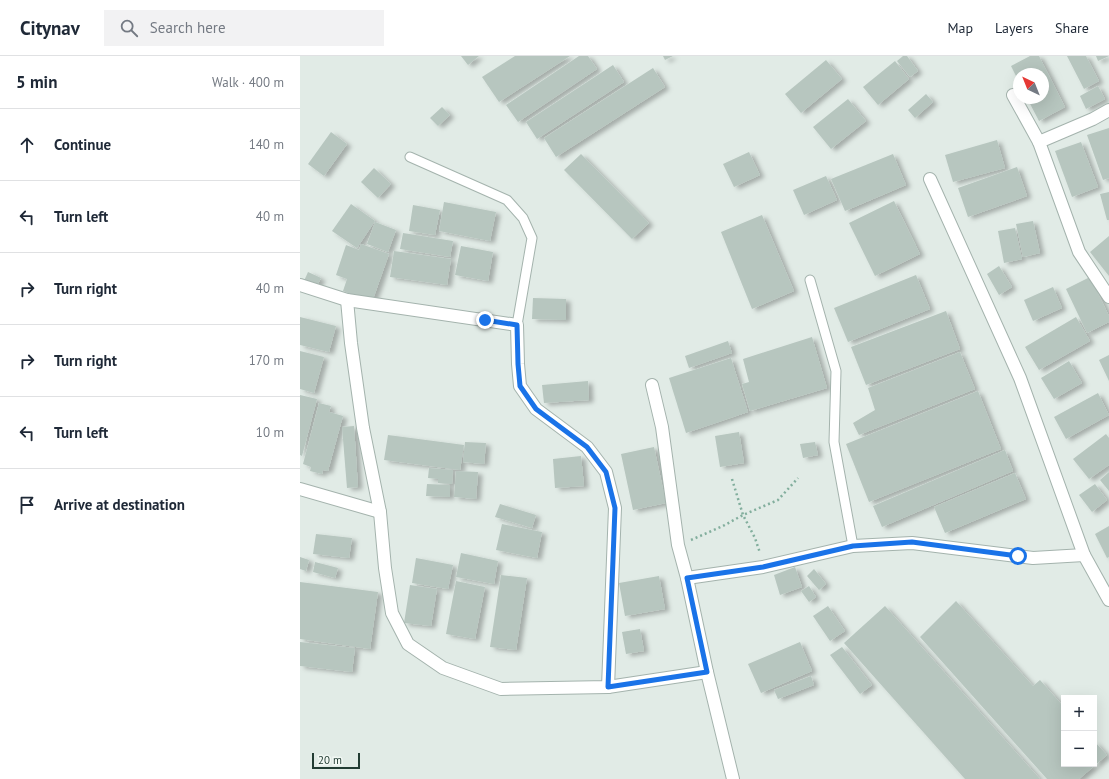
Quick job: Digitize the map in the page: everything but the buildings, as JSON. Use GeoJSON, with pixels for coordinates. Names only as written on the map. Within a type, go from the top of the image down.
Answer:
{"type":"FeatureCollection","features":[{"type":"Feature","properties":{"kind":"street"},"geometry":{"type":"LineString","coordinates":[[1018,104],[1039,142],[1079,252],[1109,297]]}},
{"type":"Feature","properties":{"kind":"street"},"geometry":{"type":"LineString","coordinates":[[1039,142],[1093,119],[1109,110]]}},
{"type":"Feature","properties":{"kind":"street"},"geometry":{"type":"LineString","coordinates":[[930,179],[1020,378],[1084,555],[1109,600]]}},
{"type":"Feature","properties":{"kind":"street"},"geometry":{"type":"LineString","coordinates":[[300,285],[347,300],[517,325],[520,386],[536,409],[587,447],[606,472],[614,501],[615,508],[608,687]]}},
{"type":"Feature","properties":{"kind":"street"},"geometry":{"type":"LineString","coordinates":[[347,300],[351,343],[364,428],[380,512],[385,568],[392,613],[408,644],[443,668],[501,689],[608,687],[707,672]]}},
{"type":"Feature","properties":{"kind":"street"},"geometry":{"type":"LineString","coordinates":[[652,384],[662,427],[678,546],[687,578],[707,672],[733,779]]}},
{"type":"Feature","properties":{"kind":"street"},"geometry":{"type":"LineString","coordinates":[[300,489],[380,512]]}},
{"type":"Feature","properties":{"kind":"street"},"geometry":{"type":"LineString","coordinates":[[687,578],[763,567],[853,546],[912,542],[1033,558],[1084,555]]}},
{"type":"Feature","properties":{"kind":"lane"},"geometry":{"type":"LineString","coordinates":[[410,157],[507,200],[523,218],[532,238],[517,325]]}},
{"type":"Feature","properties":{"kind":"lane"},"geometry":{"type":"LineString","coordinates":[[810,280],[836,370],[834,442],[853,546]]}},
{"type":"Feature","properties":{"kind":"path"},"geometry":{"type":"LineString","coordinates":[[678,546],[778,500],[798,478]]}},
{"type":"Feature","properties":{"kind":"path"},"geometry":{"type":"LineString","coordinates":[[732,479],[743,515],[755,538],[763,567]]}},
{"type":"Feature","properties":{"kind":"route"},"geometry":{"type":"LineString","coordinates":[[485,320],[517,325],[520,386],[536,409],[587,447],[606,472],[615,508],[608,687],[707,672],[687,578],[763,567],[853,546],[912,542],[1018,556]]}}]}
